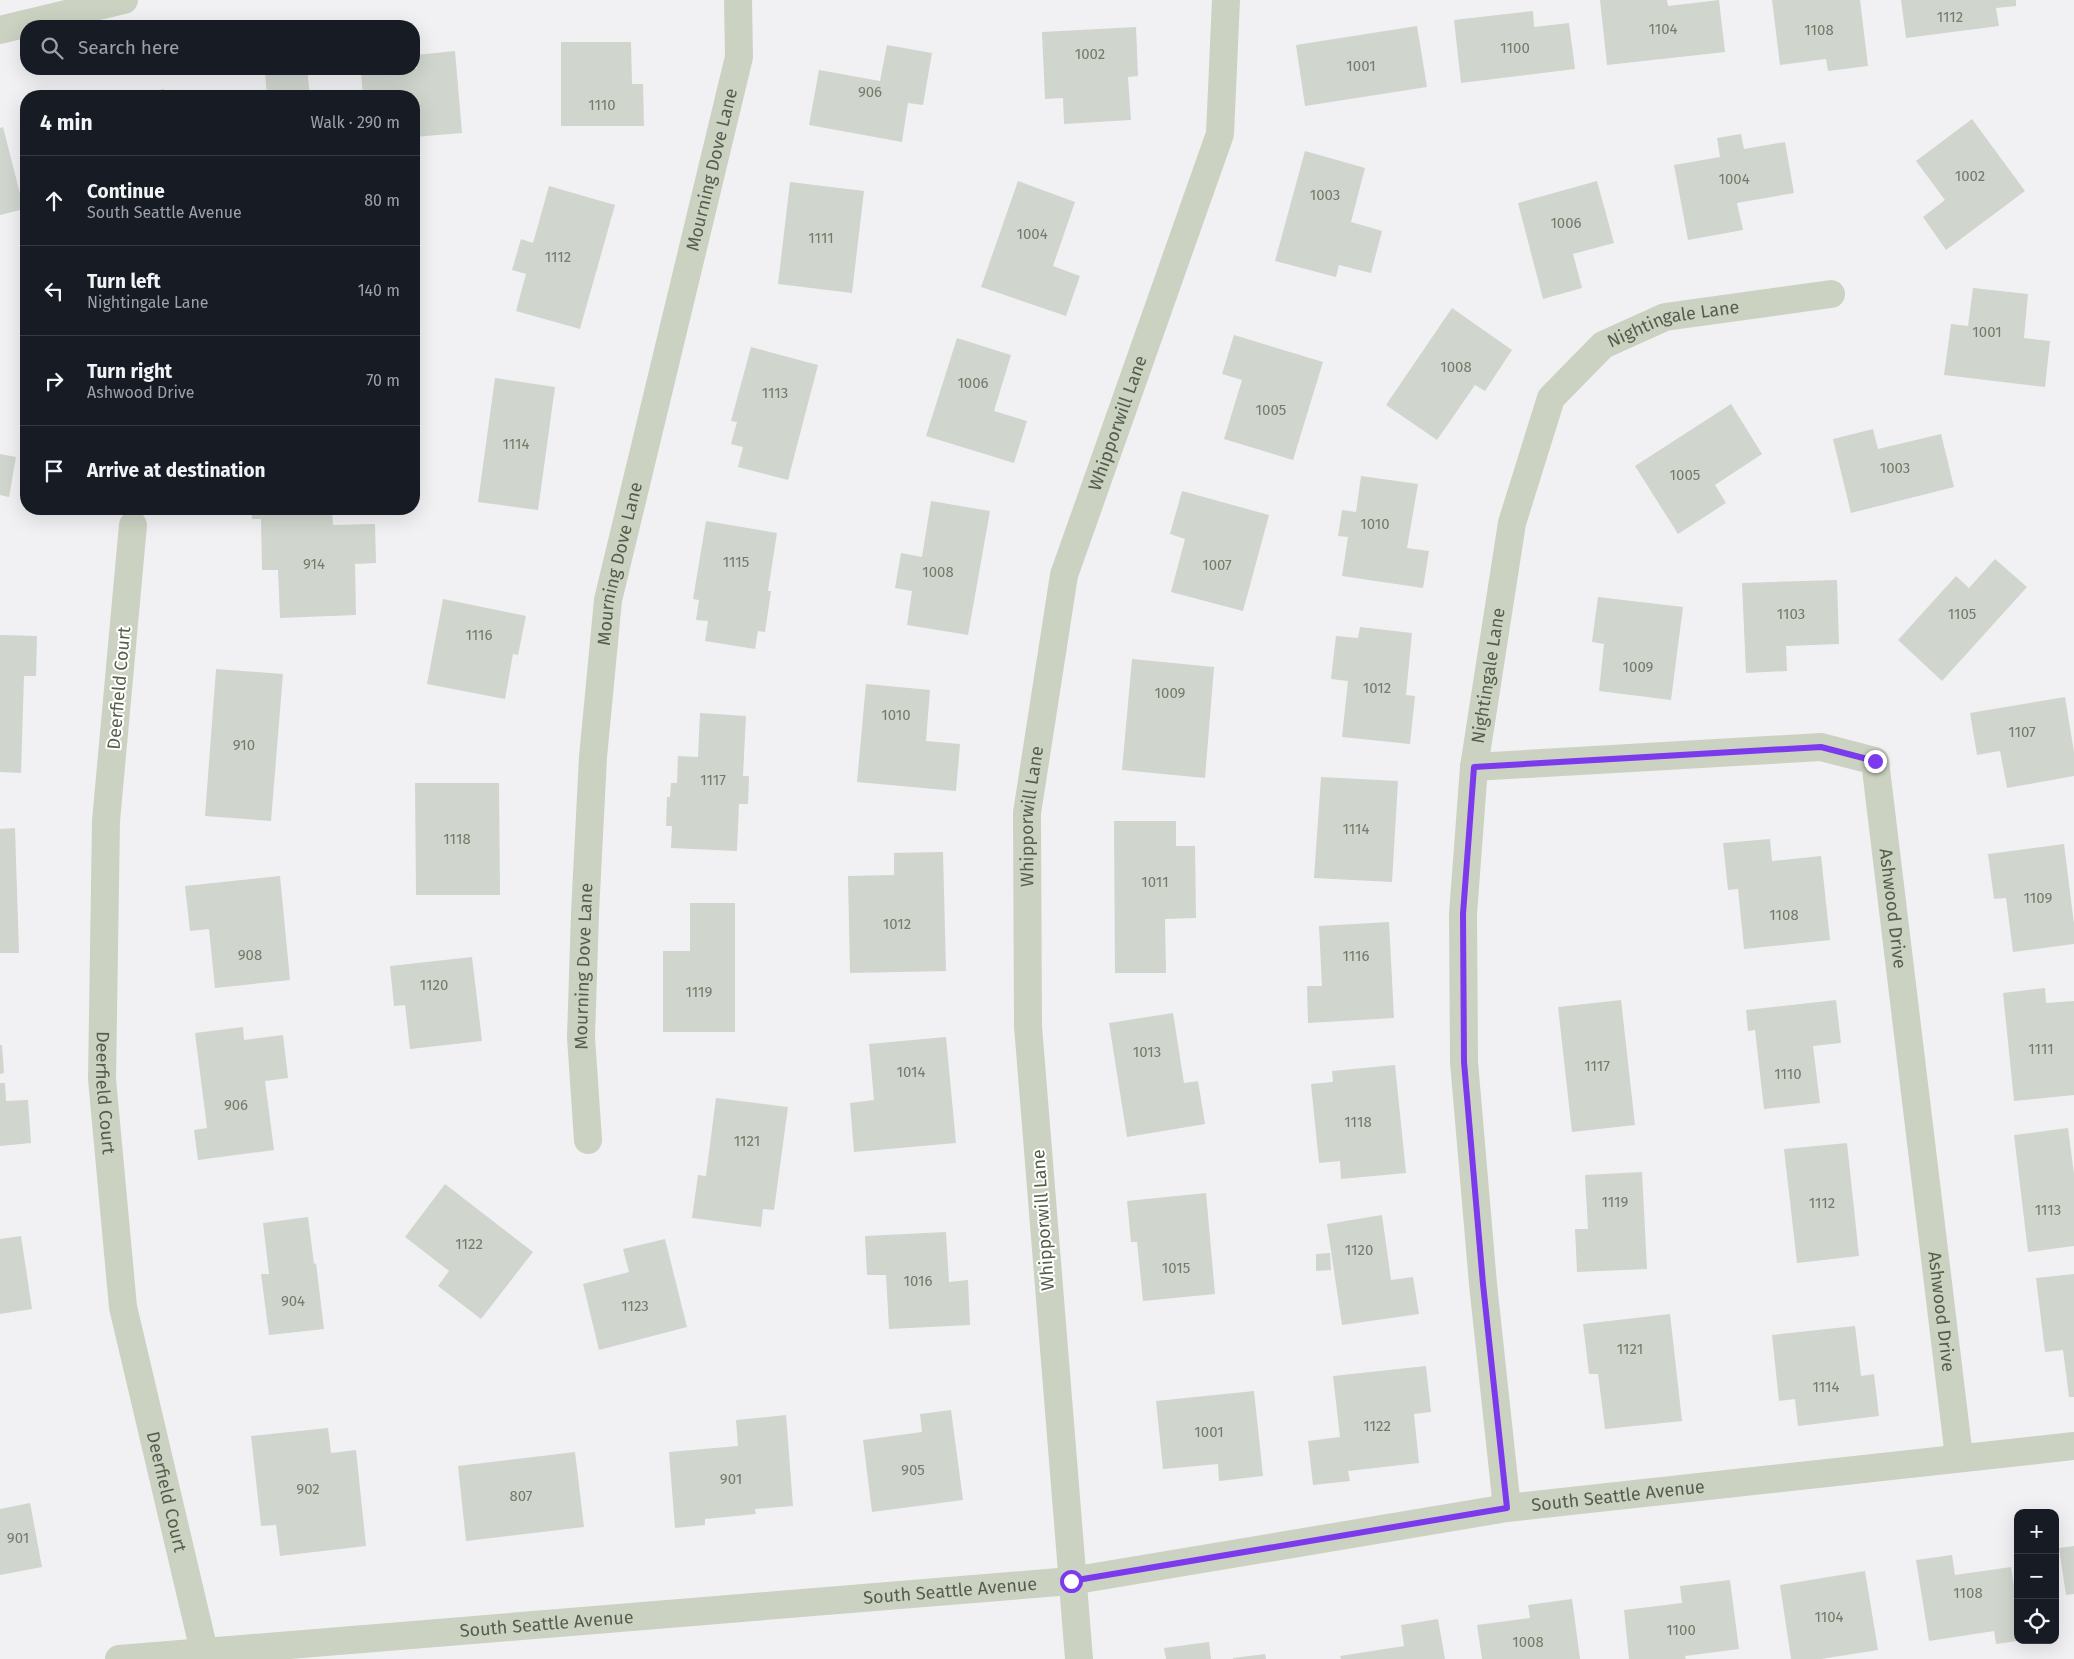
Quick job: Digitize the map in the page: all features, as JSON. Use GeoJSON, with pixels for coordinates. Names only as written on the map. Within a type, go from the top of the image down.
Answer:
{"type":"FeatureCollection","features":[{"type":"Feature","properties":{"kind":"street"},"geometry":{"type":"LineString","coordinates":[[41,20],[124,0]]}},
{"type":"Feature","properties":{"kind":"street","name":"Mourning Dove Lane"},"geometry":{"type":"LineString","coordinates":[[588,1140],[581,1037],[585,913],[593,758],[608,600],[739,57],[738,0]]}},
{"type":"Feature","properties":{"kind":"street","name":"Whipporwill Lane"},"geometry":{"type":"LineString","coordinates":[[1078,1659],[1028,1026],[1027,813],[1064,575],[1158,304],[1220,134],[1226,0]]}},
{"type":"Feature","properties":{"kind":"street"},"geometry":{"type":"LineString","coordinates":[[0,30],[20,25]]}},
{"type":"Feature","properties":{"kind":"street","name":"Nightingale Lane"},"geometry":{"type":"LineString","coordinates":[[1507,1508],[1483,1284],[1464,1062],[1463,914],[1474,767],[1512,523],[1551,398],[1603,344],[1665,317],[1831,294]]}},
{"type":"Feature","properties":{"kind":"street","name":"Deerfield Court"},"geometry":{"type":"LineString","coordinates":[[133,525],[106,821],[102,1079],[122,1307],[204,1651]]}},
{"type":"Feature","properties":{"kind":"street","name":"Ashwood Drive"},"geometry":{"type":"LineString","coordinates":[[1474,767],[1821,747],[1875,761],[1959,1457]]}},
{"type":"Feature","properties":{"kind":"street","name":"South Seattle Avenue"},"geometry":{"type":"LineString","coordinates":[[119,1659],[1071,1581],[1507,1508],[1959,1457],[2074,1446]]}},
{"type":"Feature","properties":{"kind":"building"},"geometry":{"type":"Polygon","coordinates":[[[1600,0],[1667,0],[1668,6],[1719,0],[1725,52],[1607,65],[1600,0]]]}},
{"type":"Feature","properties":{"kind":"building"},"geometry":{"type":"Polygon","coordinates":[[[1772,0],[1860,0],[1868,66],[1828,71],[1826,59],[1780,65],[1772,0]]]}},
{"type":"Feature","properties":{"kind":"building"},"geometry":{"type":"Polygon","coordinates":[[[1901,0],[2016,0],[2016,6],[1996,8],[1999,26],[1906,38],[1901,0]]]}},
{"type":"Feature","properties":{"kind":"building"},"geometry":{"type":"Polygon","coordinates":[[[1533,11],[1534,27],[1569,23],[1575,69],[1461,83],[1454,20],[1533,11]]]}},
{"type":"Feature","properties":{"kind":"building"},"geometry":{"type":"Polygon","coordinates":[[[1417,26],[1427,87],[1305,106],[1296,45],[1417,26]]]}},
{"type":"Feature","properties":{"kind":"building"},"geometry":{"type":"Polygon","coordinates":[[[1136,27],[1138,76],[1128,77],[1131,120],[1064,124],[1063,98],[1045,99],[1042,32],[1136,27]]]}},
{"type":"Feature","properties":{"kind":"building"},"geometry":{"type":"Polygon","coordinates":[[[561,42],[631,42],[632,84],[643,84],[644,126],[561,126],[561,42]]]}},
{"type":"Feature","properties":{"kind":"building"},"geometry":{"type":"Polygon","coordinates":[[[887,45],[932,53],[923,105],[908,103],[902,142],[809,125],[819,70],[880,81],[887,45]]]}},
{"type":"Feature","properties":{"kind":"building"},"geometry":{"type":"Polygon","coordinates":[[[455,51],[462,133],[420,136],[420,90],[362,90],[361,75],[420,75],[420,55],[455,51]]]}},
{"type":"Feature","properties":{"kind":"building"},"geometry":{"type":"Polygon","coordinates":[[[265,75],[308,75],[309,90],[266,90],[265,75]]]}},
{"type":"Feature","properties":{"kind":"building"},"geometry":{"type":"Polygon","coordinates":[[[1972,119],[2025,191],[1946,250],[1923,217],[1945,200],[1916,161],[1972,119]]]}},
{"type":"Feature","properties":{"kind":"building"},"geometry":{"type":"Polygon","coordinates":[[[3,127],[20,193],[20,210],[0,215],[0,128],[3,127]]]}},
{"type":"Feature","properties":{"kind":"building"},"geometry":{"type":"Polygon","coordinates":[[[1741,134],[1744,149],[1785,142],[1794,193],[1737,203],[1743,230],[1688,240],[1674,165],[1720,157],[1717,138],[1741,134]]]}},
{"type":"Feature","properties":{"kind":"building"},"geometry":{"type":"Polygon","coordinates":[[[1305,151],[1365,168],[1351,222],[1382,231],[1371,273],[1339,265],[1336,277],[1275,261],[1305,151]]]}},
{"type":"Feature","properties":{"kind":"building"},"geometry":{"type":"Polygon","coordinates":[[[1018,181],[1075,202],[1053,266],[1080,276],[1066,316],[981,287],[1018,181]]]}},
{"type":"Feature","properties":{"kind":"building"},"geometry":{"type":"Polygon","coordinates":[[[1597,181],[1614,243],[1573,254],[1582,288],[1543,299],[1518,203],[1597,181]]]}},
{"type":"Feature","properties":{"kind":"building"},"geometry":{"type":"Polygon","coordinates":[[[790,182],[864,191],[852,293],[778,284],[790,182]]]}},
{"type":"Feature","properties":{"kind":"building"},"geometry":{"type":"Polygon","coordinates":[[[549,186],[615,205],[580,329],[516,311],[526,274],[512,270],[521,239],[533,243],[549,186]]]}},
{"type":"Feature","properties":{"kind":"building"},"geometry":{"type":"Polygon","coordinates":[[[1973,288],[2028,294],[2024,338],[2050,341],[2045,387],[1944,375],[1951,324],[1968,326],[1973,288]]]}},
{"type":"Feature","properties":{"kind":"building"},"geometry":{"type":"Polygon","coordinates":[[[1452,308],[1512,350],[1485,391],[1475,385],[1437,440],[1386,405],[1452,308]]]}},
{"type":"Feature","properties":{"kind":"building"},"geometry":{"type":"Polygon","coordinates":[[[1234,335],[1323,362],[1293,460],[1224,439],[1242,380],[1222,374],[1234,335]]]}},
{"type":"Feature","properties":{"kind":"building"},"geometry":{"type":"Polygon","coordinates":[[[957,338],[1011,355],[994,411],[1027,421],[1014,463],[926,436],[957,338]]]}},
{"type":"Feature","properties":{"kind":"building"},"geometry":{"type":"Polygon","coordinates":[[[751,347],[818,365],[788,480],[738,467],[743,447],[731,444],[737,422],[731,421],[751,347]]]}},
{"type":"Feature","properties":{"kind":"building"},"geometry":{"type":"Polygon","coordinates":[[[495,378],[555,387],[538,510],[478,502],[495,378]]]}},
{"type":"Feature","properties":{"kind":"building"},"geometry":{"type":"Polygon","coordinates":[[[1731,404],[1762,454],[1715,485],[1726,503],[1678,534],[1635,466],[1731,404]]]}},
{"type":"Feature","properties":{"kind":"building"},"geometry":{"type":"Polygon","coordinates":[[[1873,429],[1878,449],[1941,434],[1954,487],[1851,513],[1833,439],[1873,429]]]}},
{"type":"Feature","properties":{"kind":"building"},"geometry":{"type":"Polygon","coordinates":[[[0,454],[16,457],[9,497],[0,495],[0,454]]]}},
{"type":"Feature","properties":{"kind":"building"},"geometry":{"type":"Polygon","coordinates":[[[1361,476],[1418,484],[1407,548],[1429,551],[1423,588],[1342,576],[1348,537],[1338,536],[1342,510],[1356,512],[1361,476]]]}},
{"type":"Feature","properties":{"kind":"building"},"geometry":{"type":"Polygon","coordinates":[[[1182,491],[1269,515],[1243,611],[1171,592],[1185,539],[1170,534],[1182,491]]]}},
{"type":"Feature","properties":{"kind":"building"},"geometry":{"type":"Polygon","coordinates":[[[931,501],[990,511],[968,635],[907,625],[912,591],[895,588],[901,553],[922,557],[931,501]]]}},
{"type":"Feature","properties":{"kind":"building"},"geometry":{"type":"Polygon","coordinates":[[[252,515],[332,515],[333,525],[375,524],[376,563],[355,564],[356,615],[280,618],[278,570],[262,570],[261,519],[252,519],[252,515]]]}},
{"type":"Feature","properties":{"kind":"building"},"geometry":{"type":"Polygon","coordinates":[[[706,521],[777,533],[768,591],[771,591],[765,632],[758,631],[755,649],[705,641],[708,621],[696,620],[699,600],[693,599],[706,521]]]}},
{"type":"Feature","properties":{"kind":"building"},"geometry":{"type":"Polygon","coordinates":[[[1995,559],[2027,587],[1942,681],[1898,640],[1956,576],[1969,588],[1995,559]]]}},
{"type":"Feature","properties":{"kind":"building"},"geometry":{"type":"Polygon","coordinates":[[[1837,580],[1839,644],[1786,646],[1787,671],[1746,673],[1742,583],[1837,580]]]}},
{"type":"Feature","properties":{"kind":"building"},"geometry":{"type":"Polygon","coordinates":[[[1598,597],[1683,607],[1671,700],[1599,691],[1604,644],[1592,642],[1598,597]]]}},
{"type":"Feature","properties":{"kind":"building"},"geometry":{"type":"Polygon","coordinates":[[[443,599],[526,616],[518,655],[513,654],[505,699],[427,684],[443,599]]]}},
{"type":"Feature","properties":{"kind":"building"},"geometry":{"type":"Polygon","coordinates":[[[1360,627],[1412,633],[1406,695],[1415,696],[1410,744],[1342,737],[1348,681],[1331,679],[1336,636],[1358,638],[1360,627]]]}},
{"type":"Feature","properties":{"kind":"building"},"geometry":{"type":"Polygon","coordinates":[[[0,635],[37,636],[36,676],[24,676],[21,773],[0,772],[0,635]]]}},
{"type":"Feature","properties":{"kind":"building"},"geometry":{"type":"Polygon","coordinates":[[[1132,659],[1214,667],[1205,778],[1122,770],[1132,659]]]}},
{"type":"Feature","properties":{"kind":"building"},"geometry":{"type":"Polygon","coordinates":[[[216,669],[283,674],[271,821],[205,816],[216,669]]]}},
{"type":"Feature","properties":{"kind":"building"},"geometry":{"type":"Polygon","coordinates":[[[866,684],[930,690],[926,741],[960,744],[956,791],[857,782],[866,684]]]}},
{"type":"Feature","properties":{"kind":"building"},"geometry":{"type":"Polygon","coordinates":[[[2065,697],[2074,752],[2074,776],[2007,788],[2000,751],[1977,755],[1970,713],[2065,697]]]}},
{"type":"Feature","properties":{"kind":"building"},"geometry":{"type":"Polygon","coordinates":[[[700,713],[746,716],[743,776],[749,776],[748,804],[739,804],[737,851],[671,848],[672,826],[666,826],[667,797],[670,797],[671,783],[677,783],[678,756],[698,757],[700,713]]]}},
{"type":"Feature","properties":{"kind":"building"},"geometry":{"type":"Polygon","coordinates":[[[1321,777],[1398,781],[1392,882],[1314,878],[1321,777]]]}},
{"type":"Feature","properties":{"kind":"building"},"geometry":{"type":"Polygon","coordinates":[[[415,783],[499,783],[500,895],[416,895],[415,783]]]}},
{"type":"Feature","properties":{"kind":"building"},"geometry":{"type":"Polygon","coordinates":[[[1114,821],[1176,821],[1176,846],[1195,846],[1196,918],[1165,919],[1166,973],[1115,973],[1114,821]]]}},
{"type":"Feature","properties":{"kind":"building"},"geometry":{"type":"Polygon","coordinates":[[[15,828],[19,953],[0,953],[0,829],[15,828]]]}},
{"type":"Feature","properties":{"kind":"building"},"geometry":{"type":"Polygon","coordinates":[[[1770,839],[1772,861],[1821,856],[1830,940],[1744,949],[1738,889],[1728,890],[1723,843],[1770,839]]]}},
{"type":"Feature","properties":{"kind":"building"},"geometry":{"type":"Polygon","coordinates":[[[2064,844],[2074,924],[2074,944],[2013,952],[2006,898],[1994,899],[1988,854],[2064,844]]]}},
{"type":"Feature","properties":{"kind":"building"},"geometry":{"type":"Polygon","coordinates":[[[943,852],[946,971],[850,973],[848,876],[894,875],[894,853],[943,852]]]}},
{"type":"Feature","properties":{"kind":"building"},"geometry":{"type":"Polygon","coordinates":[[[280,876],[290,980],[215,988],[209,929],[190,931],[185,886],[280,876]]]}},
{"type":"Feature","properties":{"kind":"building"},"geometry":{"type":"Polygon","coordinates":[[[690,903],[735,903],[735,1032],[663,1032],[663,951],[690,951],[690,903]]]}},
{"type":"Feature","properties":{"kind":"building"},"geometry":{"type":"Polygon","coordinates":[[[1389,922],[1394,1018],[1308,1023],[1307,986],[1322,986],[1319,926],[1389,922]]]}},
{"type":"Feature","properties":{"kind":"building"},"geometry":{"type":"Polygon","coordinates":[[[472,957],[482,1041],[410,1049],[405,1005],[394,1006],[390,966],[472,957]]]}},
{"type":"Feature","properties":{"kind":"building"},"geometry":{"type":"Polygon","coordinates":[[[2045,988],[2046,1003],[2074,1001],[2074,1095],[2014,1101],[2003,993],[2045,988]]]}},
{"type":"Feature","properties":{"kind":"building"},"geometry":{"type":"Polygon","coordinates":[[[1621,1000],[1635,1125],[1572,1132],[1558,1007],[1621,1000]]]}},
{"type":"Feature","properties":{"kind":"building"},"geometry":{"type":"Polygon","coordinates":[[[1836,1000],[1841,1043],[1813,1046],[1820,1103],[1764,1109],[1755,1030],[1748,1031],[1746,1010],[1836,1000]]]}},
{"type":"Feature","properties":{"kind":"building"},"geometry":{"type":"Polygon","coordinates":[[[1173,1013],[1184,1083],[1198,1081],[1205,1124],[1127,1137],[1109,1023],[1173,1013]]]}},
{"type":"Feature","properties":{"kind":"building"},"geometry":{"type":"Polygon","coordinates":[[[243,1027],[244,1040],[283,1035],[288,1078],[265,1081],[274,1150],[198,1160],[194,1130],[207,1128],[195,1033],[243,1027]]]}},
{"type":"Feature","properties":{"kind":"building"},"geometry":{"type":"Polygon","coordinates":[[[946,1037],[956,1143],[854,1152],[850,1103],[874,1100],[869,1044],[946,1037]]]}},
{"type":"Feature","properties":{"kind":"building"},"geometry":{"type":"Polygon","coordinates":[[[0,1045],[2,1045],[4,1073],[0,1074],[0,1045]]]}},
{"type":"Feature","properties":{"kind":"building"},"geometry":{"type":"Polygon","coordinates":[[[1395,1065],[1406,1173],[1341,1179],[1340,1161],[1319,1163],[1311,1084],[1333,1082],[1332,1071],[1395,1065]]]}},
{"type":"Feature","properties":{"kind":"building"},"geometry":{"type":"Polygon","coordinates":[[[0,1083],[5,1083],[6,1101],[28,1100],[31,1143],[0,1146],[0,1083]]]}},
{"type":"Feature","properties":{"kind":"building"},"geometry":{"type":"Polygon","coordinates":[[[716,1098],[788,1107],[774,1210],[763,1209],[761,1227],[692,1218],[698,1175],[706,1176],[716,1098]]]}},
{"type":"Feature","properties":{"kind":"building"},"geometry":{"type":"Polygon","coordinates":[[[2068,1128],[2074,1174],[2074,1246],[2028,1252],[2014,1135],[2068,1128]]]}},
{"type":"Feature","properties":{"kind":"building"},"geometry":{"type":"Polygon","coordinates":[[[1847,1143],[1859,1256],[1797,1263],[1784,1149],[1847,1143]]]}},
{"type":"Feature","properties":{"kind":"building"},"geometry":{"type":"Polygon","coordinates":[[[1642,1172],[1647,1269],[1577,1272],[1575,1229],[1588,1229],[1585,1175],[1642,1172]]]}},
{"type":"Feature","properties":{"kind":"building"},"geometry":{"type":"Polygon","coordinates":[[[445,1184],[533,1252],[481,1319],[438,1286],[449,1271],[405,1237],[445,1184]]]}},
{"type":"Feature","properties":{"kind":"building"},"geometry":{"type":"Polygon","coordinates":[[[1206,1193],[1215,1294],[1143,1301],[1137,1242],[1131,1242],[1127,1201],[1206,1193]]]}},
{"type":"Feature","properties":{"kind":"building"},"geometry":{"type":"Polygon","coordinates":[[[1382,1215],[1391,1280],[1413,1277],[1419,1314],[1342,1325],[1327,1224],[1382,1215]]]}},
{"type":"Feature","properties":{"kind":"building"},"geometry":{"type":"Polygon","coordinates":[[[308,1217],[324,1329],[269,1335],[261,1274],[269,1274],[263,1223],[308,1217]]]}},
{"type":"Feature","properties":{"kind":"building"},"geometry":{"type":"Polygon","coordinates":[[[946,1232],[949,1282],[968,1280],[970,1325],[889,1329],[886,1275],[867,1275],[865,1236],[946,1232]]]}},
{"type":"Feature","properties":{"kind":"building"},"geometry":{"type":"Polygon","coordinates":[[[21,1236],[32,1309],[0,1314],[0,1239],[21,1236]]]}},
{"type":"Feature","properties":{"kind":"building"},"geometry":{"type":"Polygon","coordinates":[[[665,1239],[687,1327],[599,1350],[583,1284],[629,1272],[623,1249],[665,1239]]]}},
{"type":"Feature","properties":{"kind":"building"},"geometry":{"type":"Polygon","coordinates":[[[1330,1253],[1331,1270],[1316,1271],[1316,1254],[1330,1253]]]}},
{"type":"Feature","properties":{"kind":"building"},"geometry":{"type":"Polygon","coordinates":[[[2074,1274],[2074,1397],[2069,1397],[2063,1350],[2045,1352],[2036,1278],[2074,1274]]]}},
{"type":"Feature","properties":{"kind":"building"},"geometry":{"type":"Polygon","coordinates":[[[1670,1314],[1682,1421],[1605,1429],[1598,1374],[1589,1374],[1583,1324],[1670,1314]]]}},
{"type":"Feature","properties":{"kind":"building"},"geometry":{"type":"Polygon","coordinates":[[[1855,1326],[1861,1376],[1874,1374],[1879,1416],[1798,1426],[1795,1399],[1779,1401],[1772,1335],[1855,1326]]]}},
{"type":"Feature","properties":{"kind":"building"},"geometry":{"type":"Polygon","coordinates":[[[1426,1366],[1431,1412],[1414,1414],[1419,1463],[1348,1471],[1350,1481],[1313,1485],[1308,1441],[1340,1437],[1333,1376],[1426,1366]]]}},
{"type":"Feature","properties":{"kind":"building"},"geometry":{"type":"Polygon","coordinates":[[[1254,1391],[1263,1476],[1219,1481],[1218,1464],[1163,1469],[1156,1401],[1254,1391]]]}},
{"type":"Feature","properties":{"kind":"building"},"geometry":{"type":"Polygon","coordinates":[[[951,1410],[963,1500],[872,1512],[863,1440],[922,1432],[920,1414],[951,1410]]]}},
{"type":"Feature","properties":{"kind":"building"},"geometry":{"type":"Polygon","coordinates":[[[786,1415],[793,1506],[755,1509],[756,1514],[705,1519],[705,1525],[675,1528],[669,1452],[738,1446],[736,1420],[786,1415]]]}},
{"type":"Feature","properties":{"kind":"building"},"geometry":{"type":"Polygon","coordinates":[[[328,1428],[331,1453],[356,1450],[366,1546],[280,1556],[276,1525],[261,1526],[251,1436],[328,1428]]]}},
{"type":"Feature","properties":{"kind":"building"},"geometry":{"type":"Polygon","coordinates":[[[575,1452],[584,1527],[466,1541],[458,1466],[575,1452]]]}},
{"type":"Feature","properties":{"kind":"building"},"geometry":{"type":"Polygon","coordinates":[[[30,1503],[42,1567],[0,1575],[0,1509],[30,1503]]]}},
{"type":"Feature","properties":{"kind":"building"},"geometry":{"type":"Polygon","coordinates":[[[2074,1546],[2074,1594],[2066,1595],[2059,1548],[2074,1546]]]}},
{"type":"Feature","properties":{"kind":"building"},"geometry":{"type":"Polygon","coordinates":[[[1952,1555],[1955,1575],[2011,1567],[2014,1586],[2014,1642],[1996,1644],[1994,1631],[1929,1641],[1916,1560],[1952,1555]]]}},
{"type":"Feature","properties":{"kind":"building"},"geometry":{"type":"Polygon","coordinates":[[[1865,1571],[1878,1650],[1821,1659],[1791,1659],[1780,1585],[1865,1571]]]}},
{"type":"Feature","properties":{"kind":"building"},"geometry":{"type":"Polygon","coordinates":[[[1730,1580],[1739,1649],[1685,1656],[1686,1659],[1629,1659],[1624,1610],[1682,1603],[1680,1586],[1730,1580]]]}},
{"type":"Feature","properties":{"kind":"building"},"geometry":{"type":"Polygon","coordinates":[[[1572,1599],[1580,1659],[1482,1659],[1477,1625],[1530,1618],[1528,1605],[1572,1599]]]}},
{"type":"Feature","properties":{"kind":"building"},"geometry":{"type":"Polygon","coordinates":[[[1438,1619],[1445,1659],[1341,1659],[1340,1656],[1404,1646],[1401,1625],[1438,1619]]]}},
{"type":"Feature","properties":{"kind":"building"},"geometry":{"type":"Polygon","coordinates":[[[1209,1642],[1211,1659],[1166,1659],[1164,1648],[1209,1642]]]}},
{"type":"Feature","properties":{"kind":"building"},"geometry":{"type":"Polygon","coordinates":[[[1265,1654],[1266,1659],[1233,1659],[1233,1658],[1265,1654]]]}},
{"type":"Feature","properties":{"kind":"route"},"geometry":{"type":"LineString","coordinates":[[1071,1581],[1507,1508],[1483,1284],[1464,1062],[1463,914],[1474,767],[1821,747],[1875,761]]}}]}
